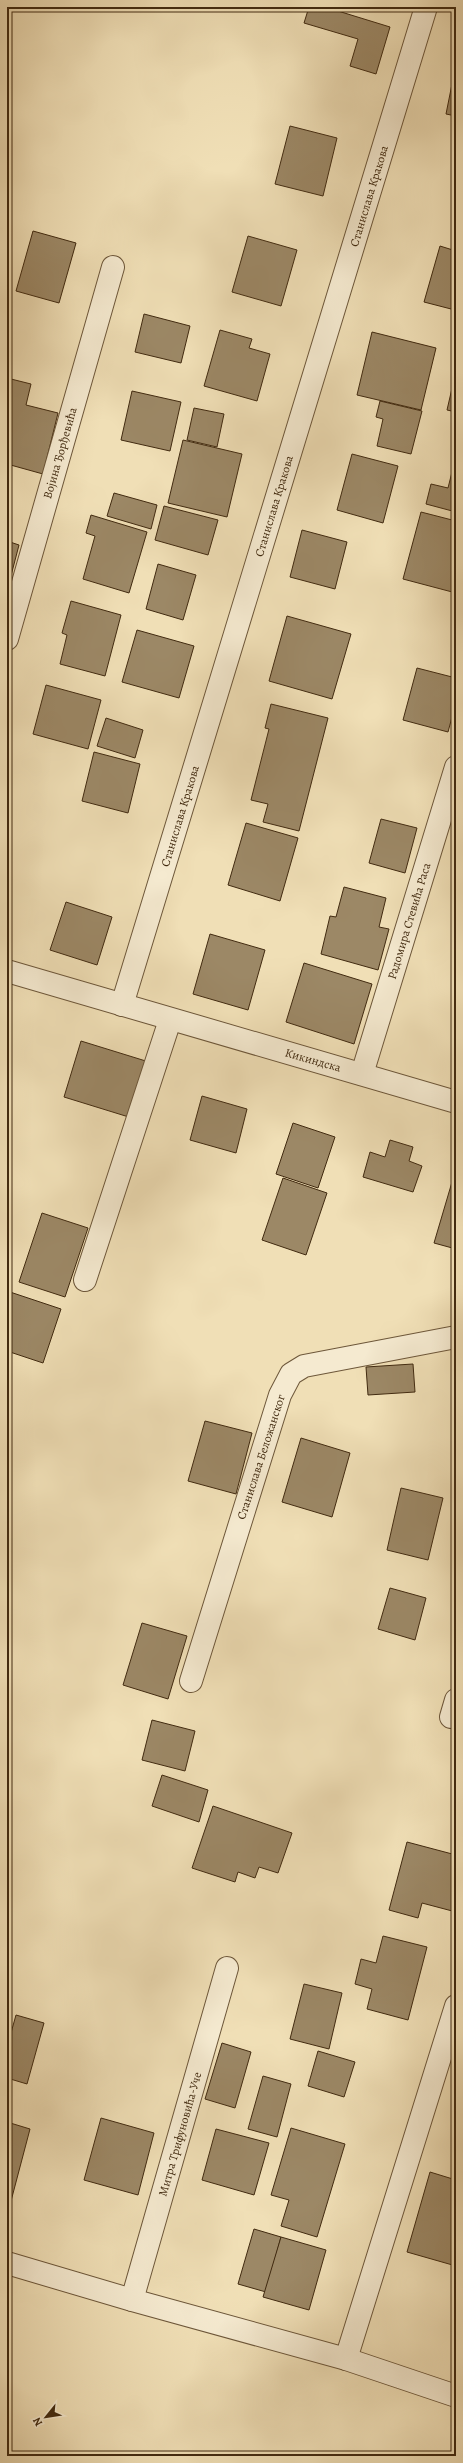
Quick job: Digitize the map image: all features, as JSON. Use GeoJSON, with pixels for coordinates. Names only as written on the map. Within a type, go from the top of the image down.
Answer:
{"type":"FeatureCollection","features":[{"type":"Feature","properties":{"kind":"street","name":"Станислава Кракова"},"geometry":{"type":"LineString","coordinates":[[122,1005],[426,7]]}},
{"type":"Feature","properties":{"kind":"street","name":"Војина Ђорђевића"},"geometry":{"type":"LineString","coordinates":[[7,639],[112,267]]}},
{"type":"Feature","properties":{"kind":"street","name":"Радомира Стевића Раса"},"geometry":{"type":"LineString","coordinates":[[362,1074],[456,768]]}},
{"type":"Feature","properties":{"kind":"street","name":"Кикиндска"},"geometry":{"type":"LineString","coordinates":[[7,972],[456,1102]]}},
{"type":"Feature","properties":{"kind":"street"},"geometry":{"type":"LineString","coordinates":[[85,1280],[170,1020]]}},
{"type":"Feature","properties":{"kind":"street","name":"Станислава Беложанског"},"geometry":{"type":"LineString","coordinates":[[191,1681],[280,1395],[291,1374],[304,1366],[319,1362],[456,1337]]}},
{"type":"Feature","properties":{"kind":"street","name":"Митра Трифуновића-Уче"},"geometry":{"type":"LineString","coordinates":[[132,2300],[227,1968]]}},
{"type":"Feature","properties":{"kind":"street"},"geometry":{"type":"LineString","coordinates":[[346,2359],[456,2006]]}},
{"type":"Feature","properties":{"kind":"street"},"geometry":{"type":"LineString","coordinates":[[7,2263],[132,2300],[346,2359],[456,2396]]}},
{"type":"Feature","properties":{"kind":"building"},"geometry":{"type":"Polygon","coordinates":[[[309,7],[325,7],[390,27],[376,74],[350,66],[358,39],[304,23],[309,7]]]}},
{"type":"Feature","properties":{"kind":"building"},"geometry":{"type":"Polygon","coordinates":[[[452,84],[456,85],[456,116],[446,114],[452,84]]]}},
{"type":"Feature","properties":{"kind":"building"},"geometry":{"type":"Polygon","coordinates":[[[290,126],[337,138],[323,196],[275,184],[290,126]]]}},
{"type":"Feature","properties":{"kind":"building"},"geometry":{"type":"Polygon","coordinates":[[[33,231],[76,243],[59,303],[16,291],[33,231]]]}},
{"type":"Feature","properties":{"kind":"building"},"geometry":{"type":"Polygon","coordinates":[[[248,236],[297,250],[281,306],[232,292],[248,236]]]}},
{"type":"Feature","properties":{"kind":"building"},"geometry":{"type":"Polygon","coordinates":[[[440,246],[456,251],[455,310],[424,302],[440,246]]]}},
{"type":"Feature","properties":{"kind":"building"},"geometry":{"type":"Polygon","coordinates":[[[144,314],[190,326],[181,363],[135,352],[144,314]]]}},
{"type":"Feature","properties":{"kind":"building"},"geometry":{"type":"Polygon","coordinates":[[[220,330],[252,339],[249,348],[270,354],[257,401],[204,386],[220,330]]]}},
{"type":"Feature","properties":{"kind":"building"},"geometry":{"type":"Polygon","coordinates":[[[372,332],[436,348],[421,410],[357,395],[372,332]]]}},
{"type":"Feature","properties":{"kind":"building"},"geometry":{"type":"Polygon","coordinates":[[[456,371],[456,412],[447,410],[456,371]]]}},
{"type":"Feature","properties":{"kind":"building"},"geometry":{"type":"Polygon","coordinates":[[[7,378],[31,384],[26,405],[58,413],[43,474],[7,464],[7,378]]]}},
{"type":"Feature","properties":{"kind":"building"},"geometry":{"type":"Polygon","coordinates":[[[132,391],[181,402],[170,451],[121,440],[132,391]]]}},
{"type":"Feature","properties":{"kind":"building"},"geometry":{"type":"Polygon","coordinates":[[[380,401],[422,411],[411,454],[377,446],[383,419],[376,417],[380,401]]]}},
{"type":"Feature","properties":{"kind":"building"},"geometry":{"type":"Polygon","coordinates":[[[194,408],[224,414],[217,447],[187,440],[194,408]]]}},
{"type":"Feature","properties":{"kind":"building"},"geometry":{"type":"Polygon","coordinates":[[[183,440],[242,454],[227,517],[168,503],[183,440]]]}},
{"type":"Feature","properties":{"kind":"building"},"geometry":{"type":"Polygon","coordinates":[[[352,454],[398,466],[383,523],[337,510],[352,454]]]}},
{"type":"Feature","properties":{"kind":"building"},"geometry":{"type":"Polygon","coordinates":[[[456,456],[456,512],[426,504],[431,484],[448,488],[456,456]]]}},
{"type":"Feature","properties":{"kind":"building"},"geometry":{"type":"Polygon","coordinates":[[[114,493],[157,505],[151,529],[107,516],[114,493]]]}},
{"type":"Feature","properties":{"kind":"building"},"geometry":{"type":"Polygon","coordinates":[[[164,506],[218,520],[208,555],[155,540],[164,506]]]}},
{"type":"Feature","properties":{"kind":"building"},"geometry":{"type":"Polygon","coordinates":[[[421,512],[456,521],[456,593],[403,579],[421,512]]]}},
{"type":"Feature","properties":{"kind":"building"},"geometry":{"type":"Polygon","coordinates":[[[91,515],[147,532],[129,593],[83,579],[95,536],[86,533],[91,515]]]}},
{"type":"Feature","properties":{"kind":"building"},"geometry":{"type":"Polygon","coordinates":[[[302,530],[347,542],[335,589],[290,577],[302,530]]]}},
{"type":"Feature","properties":{"kind":"building"},"geometry":{"type":"Polygon","coordinates":[[[7,541],[19,545],[7,591],[7,541]]]}},
{"type":"Feature","properties":{"kind":"building"},"geometry":{"type":"Polygon","coordinates":[[[158,564],[196,575],[183,620],[146,609],[158,564]]]}},
{"type":"Feature","properties":{"kind":"building"},"geometry":{"type":"Polygon","coordinates":[[[71,601],[121,615],[105,676],[60,664],[67,635],[62,633],[71,601]]]}},
{"type":"Feature","properties":{"kind":"building"},"geometry":{"type":"Polygon","coordinates":[[[287,616],[351,634],[332,699],[269,681],[287,616]]]}},
{"type":"Feature","properties":{"kind":"building"},"geometry":{"type":"Polygon","coordinates":[[[137,630],[194,646],[179,698],[122,682],[137,630]]]}},
{"type":"Feature","properties":{"kind":"building"},"geometry":{"type":"Polygon","coordinates":[[[417,668],[456,678],[456,702],[448,732],[403,720],[417,668]]]}},
{"type":"Feature","properties":{"kind":"building"},"geometry":{"type":"Polygon","coordinates":[[[46,685],[101,700],[88,749],[33,734],[46,685]]]}},
{"type":"Feature","properties":{"kind":"building"},"geometry":{"type":"Polygon","coordinates":[[[271,704],[328,718],[299,831],[263,822],[268,804],[251,800],[269,729],[265,728],[271,704]]]}},
{"type":"Feature","properties":{"kind":"building"},"geometry":{"type":"Polygon","coordinates":[[[106,718],[143,730],[135,758],[97,746],[106,718]]]}},
{"type":"Feature","properties":{"kind":"building"},"geometry":{"type":"Polygon","coordinates":[[[94,752],[140,764],[128,813],[82,801],[94,752]]]}},
{"type":"Feature","properties":{"kind":"building"},"geometry":{"type":"Polygon","coordinates":[[[381,819],[417,828],[405,873],[369,863],[381,819]]]}},
{"type":"Feature","properties":{"kind":"building"},"geometry":{"type":"Polygon","coordinates":[[[246,823],[298,838],[280,901],[228,885],[246,823]]]}},
{"type":"Feature","properties":{"kind":"building"},"geometry":{"type":"Polygon","coordinates":[[[344,887],[386,898],[379,927],[389,929],[378,970],[321,954],[330,916],[336,917],[344,887]]]}},
{"type":"Feature","properties":{"kind":"building"},"geometry":{"type":"Polygon","coordinates":[[[66,902],[112,917],[97,965],[50,950],[66,902]]]}},
{"type":"Feature","properties":{"kind":"building"},"geometry":{"type":"Polygon","coordinates":[[[210,934],[265,950],[248,1010],[193,994],[210,934]]]}},
{"type":"Feature","properties":{"kind":"building"},"geometry":{"type":"Polygon","coordinates":[[[304,963],[372,984],[354,1044],[286,1022],[304,963]]]}},
{"type":"Feature","properties":{"kind":"building"},"geometry":{"type":"Polygon","coordinates":[[[81,1041],[149,1062],[132,1118],[64,1097],[81,1041]]]}},
{"type":"Feature","properties":{"kind":"building"},"geometry":{"type":"Polygon","coordinates":[[[202,1096],[247,1109],[236,1153],[190,1140],[202,1096]]]}},
{"type":"Feature","properties":{"kind":"building"},"geometry":{"type":"Polygon","coordinates":[[[293,1123],[335,1137],[318,1188],[276,1174],[293,1123]]]}},
{"type":"Feature","properties":{"kind":"building"},"geometry":{"type":"Polygon","coordinates":[[[390,1140],[413,1147],[409,1161],[422,1166],[413,1192],[363,1177],[370,1152],[385,1157],[390,1140]]]}},
{"type":"Feature","properties":{"kind":"building"},"geometry":{"type":"Polygon","coordinates":[[[283,1178],[327,1193],[306,1255],[262,1240],[283,1178]]]}},
{"type":"Feature","properties":{"kind":"building"},"geometry":{"type":"Polygon","coordinates":[[[452,1182],[456,1183],[456,1249],[434,1243],[452,1182]]]}},
{"type":"Feature","properties":{"kind":"building"},"geometry":{"type":"Polygon","coordinates":[[[42,1213],[88,1228],[65,1297],[19,1282],[42,1213]]]}},
{"type":"Feature","properties":{"kind":"building"},"geometry":{"type":"Polygon","coordinates":[[[7,1291],[61,1309],[43,1363],[7,1351],[7,1291]]]}},
{"type":"Feature","properties":{"kind":"building"},"geometry":{"type":"Polygon","coordinates":[[[413,1364],[415,1392],[368,1395],[366,1367],[413,1364]]]}},
{"type":"Feature","properties":{"kind":"building"},"geometry":{"type":"Polygon","coordinates":[[[205,1421],[252,1433],[236,1494],[188,1481],[205,1421]]]}},
{"type":"Feature","properties":{"kind":"building"},"geometry":{"type":"Polygon","coordinates":[[[301,1438],[350,1453],[332,1517],[282,1502],[301,1438]]]}},
{"type":"Feature","properties":{"kind":"building"},"geometry":{"type":"Polygon","coordinates":[[[401,1488],[443,1498],[428,1560],[387,1550],[401,1488]]]}},
{"type":"Feature","properties":{"kind":"building"},"geometry":{"type":"Polygon","coordinates":[[[390,1588],[426,1598],[415,1640],[378,1629],[390,1588]]]}},
{"type":"Feature","properties":{"kind":"building"},"geometry":{"type":"Polygon","coordinates":[[[142,1623],[187,1636],[168,1699],[123,1685],[142,1623]]]}},
{"type":"Feature","properties":{"kind":"building"},"geometry":{"type":"Polygon","coordinates":[[[152,1720],[195,1731],[185,1771],[142,1760],[152,1720]]]}},
{"type":"Feature","properties":{"kind":"building"},"geometry":{"type":"Polygon","coordinates":[[[162,1775],[208,1790],[199,1822],[152,1806],[162,1775]]]}},
{"type":"Feature","properties":{"kind":"building"},"geometry":{"type":"Polygon","coordinates":[[[213,1806],[292,1833],[278,1873],[259,1867],[255,1878],[238,1872],[235,1882],[192,1868],[213,1806]]]}},
{"type":"Feature","properties":{"kind":"building"},"geometry":{"type":"Polygon","coordinates":[[[407,1842],[456,1855],[456,1912],[422,1903],[418,1918],[389,1910],[407,1842]]]}},
{"type":"Feature","properties":{"kind":"building"},"geometry":{"type":"Polygon","coordinates":[[[383,1936],[427,1947],[408,2020],[367,2009],[372,1989],[355,1984],[361,1959],[376,1963],[383,1936]]]}},
{"type":"Feature","properties":{"kind":"building"},"geometry":{"type":"Polygon","coordinates":[[[304,1984],[342,1993],[329,2049],[290,2039],[304,1984]]]}},
{"type":"Feature","properties":{"kind":"building"},"geometry":{"type":"Polygon","coordinates":[[[16,2015],[44,2023],[27,2084],[7,2078],[7,2047],[16,2015]]]}},
{"type":"Feature","properties":{"kind":"building"},"geometry":{"type":"Polygon","coordinates":[[[222,2043],[251,2052],[235,2108],[205,2099],[222,2043]]]}},
{"type":"Feature","properties":{"kind":"building"},"geometry":{"type":"Polygon","coordinates":[[[318,2051],[355,2062],[344,2097],[308,2086],[318,2051]]]}},
{"type":"Feature","properties":{"kind":"building"},"geometry":{"type":"Polygon","coordinates":[[[263,2076],[291,2084],[277,2137],[248,2129],[263,2076]]]}},
{"type":"Feature","properties":{"kind":"building"},"geometry":{"type":"Polygon","coordinates":[[[101,2118],[154,2133],[138,2195],[84,2180],[101,2118]]]}},
{"type":"Feature","properties":{"kind":"building"},"geometry":{"type":"Polygon","coordinates":[[[7,2122],[30,2129],[11,2201],[7,2200],[7,2122]]]}},
{"type":"Feature","properties":{"kind":"building"},"geometry":{"type":"Polygon","coordinates":[[[291,2128],[345,2144],[317,2237],[281,2226],[289,2200],[271,2195],[291,2128]]]}},
{"type":"Feature","properties":{"kind":"building"},"geometry":{"type":"Polygon","coordinates":[[[216,2129],[269,2143],[254,2195],[202,2180],[216,2129]]]}},
{"type":"Feature","properties":{"kind":"building"},"geometry":{"type":"Polygon","coordinates":[[[430,2172],[456,2180],[456,2266],[407,2252],[430,2172]]]}},
{"type":"Feature","properties":{"kind":"building"},"geometry":{"type":"Polygon","coordinates":[[[254,2229],[281,2237],[266,2292],[238,2284],[254,2229]]]}},
{"type":"Feature","properties":{"kind":"building"},"geometry":{"type":"Polygon","coordinates":[[[281,2237],[326,2250],[309,2310],[263,2297],[281,2237]]]}}]}
